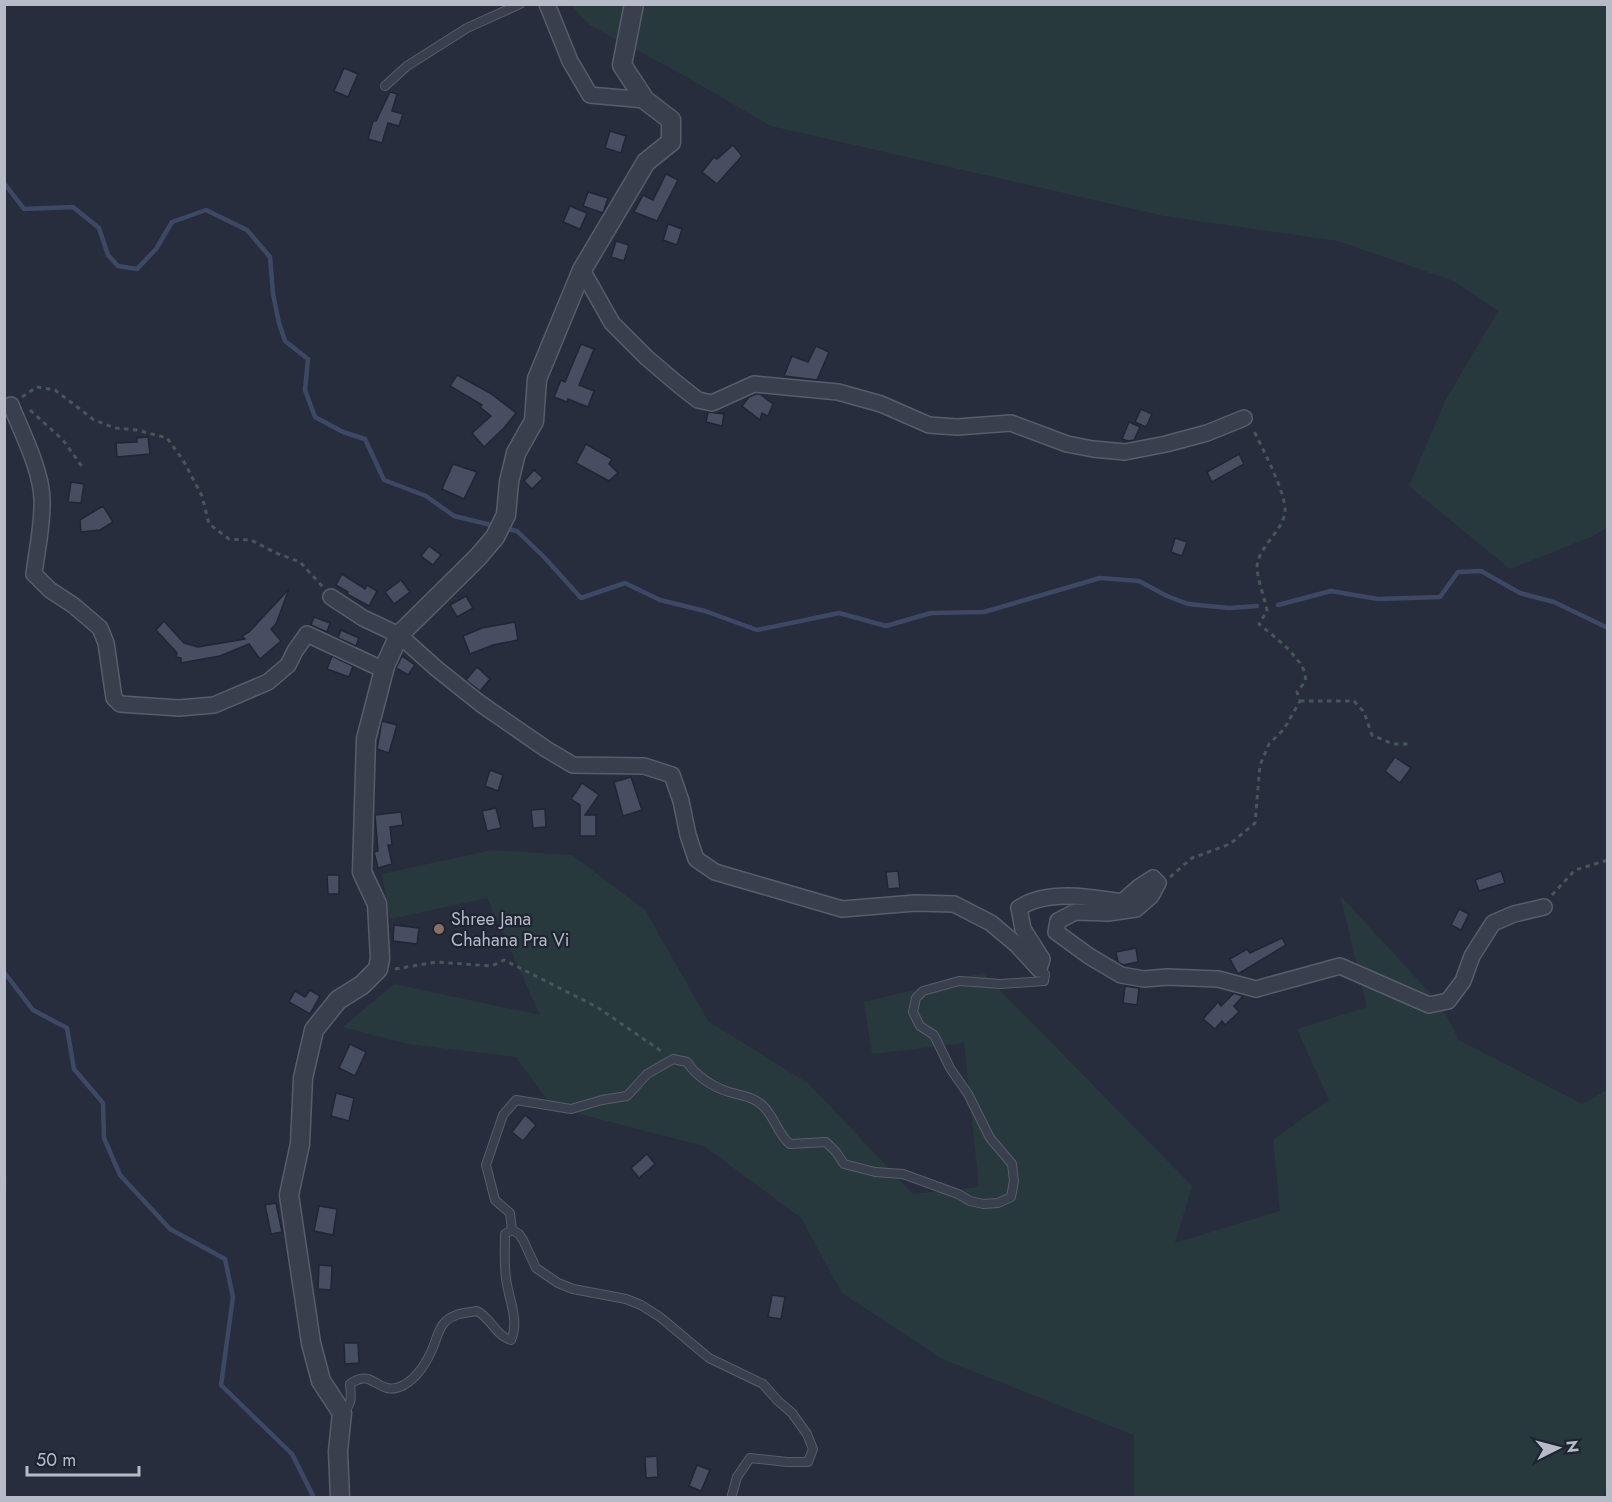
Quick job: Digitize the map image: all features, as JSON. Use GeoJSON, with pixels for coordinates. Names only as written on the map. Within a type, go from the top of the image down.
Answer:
{"type":"FeatureCollection","features":[{"type":"Feature","properties":{"kind":"street"},"geometry":{"type":"LineString","coordinates":[[547,4],[570,60],[590,95],[645,100]]}},
{"type":"Feature","properties":{"kind":"street"},"geometry":{"type":"LineString","coordinates":[[340,1497],[338,1451],[342,1413],[321,1381],[311,1343],[289,1195],[300,1144],[303,1078],[314,1030],[338,1000],[362,985],[378,969],[380,958],[377,904],[362,872],[366,739],[384,670],[399,635],[470,566],[495,537],[506,515],[509,482],[516,453],[534,422],[537,379],[582,270],[646,162],[671,142],[670,120],[645,100],[622,65],[634,4]]}},
{"type":"Feature","properties":{"kind":"street"},"geometry":{"type":"LineString","coordinates":[[582,270],[612,323],[647,358],[698,400],[712,403],[754,384],[838,392],[881,404],[929,425],[957,427],[1011,423],[1067,444],[1125,452],[1207,433],[1244,418]]}},
{"type":"Feature","properties":{"kind":"street"},"geometry":{"type":"LineString","coordinates":[[11,405],[37,475],[42,497],[41,525],[34,574],[50,590],[73,605],[100,628],[106,643],[114,698],[120,704],[179,708],[214,705],[268,682],[288,665],[307,634],[384,670]]}},
{"type":"Feature","properties":{"kind":"street"},"geometry":{"type":"LineString","coordinates":[[331,597],[363,618],[399,635],[481,704],[573,765],[644,766],[672,775],[696,859],[715,872],[842,909],[915,903],[954,904],[992,923],[1039,969]]}},
{"type":"Feature","properties":{"kind":"street"},"geometry":{"type":"LineString","coordinates":[[1039,969],[1042,959],[1023,929],[1019,908],[1026,903],[1070,896],[1122,902],[1139,886],[1153,878],[1158,883],[1151,896],[1136,909],[1108,913],[1075,912],[1058,921],[1056,932],[1089,956],[1121,975],[1144,979],[1167,977],[1218,979],[1256,989],[1340,966],[1429,1005],[1448,1001],[1463,981],[1472,956],[1493,923],[1515,914],[1544,907]]}},
{"type":"Feature","properties":{"kind":"lane"},"geometry":{"type":"LineString","coordinates":[[385,86],[407,66],[467,28],[520,4]]}},
{"type":"Feature","properties":{"kind":"lane"},"geometry":{"type":"LineString","coordinates":[[512,1230],[510,1213],[495,1200],[486,1165],[503,1115],[516,1100],[571,1109],[627,1096],[647,1074],[673,1059],[687,1062],[695,1073],[703,1078],[728,1092],[748,1096],[763,1106],[778,1125],[784,1140],[790,1144],[826,1143],[844,1164],[875,1172],[903,1174],[958,1194],[970,1201],[983,1204],[998,1203],[1011,1197],[1014,1181],[1011,1164],[990,1138],[934,1035],[920,1026],[913,1012],[916,998],[923,991],[959,981],[1001,984],[1044,981],[1045,974],[1039,969]]}},
{"type":"Feature","properties":{"kind":"lane"},"geometry":{"type":"LineString","coordinates":[[342,1413],[349,1408],[352,1400],[350,1383],[357,1378],[364,1377],[373,1380],[385,1389],[400,1387],[414,1378],[432,1350],[441,1327],[454,1316],[477,1311],[490,1320],[503,1338],[511,1340],[515,1332],[505,1275],[505,1234],[512,1230]]}},
{"type":"Feature","properties":{"kind":"lane"},"geometry":{"type":"LineString","coordinates":[[512,1230],[519,1234],[532,1262],[543,1274],[565,1287],[626,1299],[647,1309],[709,1358],[763,1384],[792,1413],[807,1434],[813,1449],[808,1462],[750,1458],[736,1477],[732,1495]]}},
{"type":"Feature","properties":{"kind":"path"},"geometry":{"type":"LineString","coordinates":[[11,405],[37,387],[55,390],[94,420],[115,428],[137,430],[167,438],[183,460],[202,496],[209,524],[229,539],[251,540],[300,562],[331,597]]}},
{"type":"Feature","properties":{"kind":"path"},"geometry":{"type":"LineString","coordinates":[[11,405],[31,410],[63,440],[83,468]]}},
{"type":"Feature","properties":{"kind":"path"},"geometry":{"type":"LineString","coordinates":[[1158,883],[1173,875],[1192,858],[1230,844],[1255,823],[1260,765],[1269,744],[1284,729],[1300,701],[1297,692],[1305,681],[1305,669],[1280,641],[1259,624],[1267,611],[1257,562],[1285,512],[1283,496],[1252,428],[1244,418]]}},
{"type":"Feature","properties":{"kind":"path"},"geometry":{"type":"LineString","coordinates":[[1300,701],[1354,701],[1364,712],[1372,735],[1393,744],[1410,744]]}},
{"type":"Feature","properties":{"kind":"path"},"geometry":{"type":"LineString","coordinates":[[1544,907],[1555,891],[1575,870],[1608,860]]}},
{"type":"Feature","properties":{"kind":"path"},"geometry":{"type":"LineString","coordinates":[[378,969],[403,969],[436,962],[492,966],[504,960],[597,1007],[673,1059]]}},
{"type":"Feature","properties":{"kind":"shaded area"},"geometry":{"type":"Polygon","coordinates":[[[571,5],[1607,5],[1607,528],[1593,536],[1510,569],[1409,486],[1445,401],[1498,311],[1454,281],[1338,241],[1164,216],[771,126],[590,25],[571,5]]]}},
{"type":"Feature","properties":{"kind":"shaded area"},"geometry":{"type":"Polygon","coordinates":[[[492,850],[572,855],[645,910],[708,1021],[809,1084],[913,1194],[979,1187],[964,1043],[872,1054],[864,1002],[983,973],[1192,1186],[1175,1243],[1280,1211],[1273,1140],[1329,1100],[1297,1029],[1367,1007],[1340,895],[1440,1004],[1459,1040],[1582,1104],[1607,1090],[1607,1487],[1602,1498],[1134,1497],[1134,1435],[942,1359],[842,1293],[801,1218],[704,1146],[552,1107],[516,1057],[408,1044],[343,1027],[394,984],[540,1015],[487,898],[390,919],[382,874],[492,850]]]}},
{"type":"Feature","properties":{"kind":"building"},"geometry":{"type":"Polygon","coordinates":[[[344,68],[358,74],[348,97],[334,91],[344,68]]]}},
{"type":"Feature","properties":{"kind":"building"},"geometry":{"type":"Polygon","coordinates":[[[390,92],[397,94],[392,111],[403,114],[399,126],[388,123],[382,143],[368,139],[373,121],[376,121],[390,92]]]}},
{"type":"Feature","properties":{"kind":"building"},"geometry":{"type":"Polygon","coordinates":[[[610,131],[626,136],[621,153],[605,148],[610,131]]]}},
{"type":"Feature","properties":{"kind":"building"},"geometry":{"type":"Polygon","coordinates":[[[733,145],[742,156],[717,184],[702,172],[714,157],[717,159],[733,145]]]}},
{"type":"Feature","properties":{"kind":"building"},"geometry":{"type":"Polygon","coordinates":[[[666,174],[678,180],[657,221],[634,212],[643,195],[653,200],[666,174]]]}},
{"type":"Feature","properties":{"kind":"building"},"geometry":{"type":"Polygon","coordinates":[[[588,192],[608,198],[603,213],[583,206],[588,192]]]}},
{"type":"Feature","properties":{"kind":"building"},"geometry":{"type":"Polygon","coordinates":[[[570,206],[587,213],[580,229],[563,222],[570,206]]]}},
{"type":"Feature","properties":{"kind":"building"},"geometry":{"type":"Polygon","coordinates":[[[668,224],[682,229],[677,245],[663,240],[668,224]]]}},
{"type":"Feature","properties":{"kind":"building"},"geometry":{"type":"Polygon","coordinates":[[[616,241],[629,245],[624,261],[611,257],[616,241]]]}},
{"type":"Feature","properties":{"kind":"building"},"geometry":{"type":"Polygon","coordinates":[[[581,344],[594,349],[579,385],[594,391],[588,407],[568,399],[567,402],[554,397],[561,380],[565,382],[581,344]]]}},
{"type":"Feature","properties":{"kind":"building"},"geometry":{"type":"Polygon","coordinates":[[[816,346],[829,352],[817,380],[784,376],[792,356],[808,362],[816,346]]]}},
{"type":"Feature","properties":{"kind":"building"},"geometry":{"type":"Polygon","coordinates":[[[457,375],[490,393],[516,413],[484,447],[472,433],[491,416],[480,407],[482,405],[450,386],[457,375]]]}},
{"type":"Feature","properties":{"kind":"building"},"geometry":{"type":"Polygon","coordinates":[[[760,394],[773,404],[768,416],[762,413],[760,420],[742,406],[749,397],[760,394]]]}},
{"type":"Feature","properties":{"kind":"building"},"geometry":{"type":"Polygon","coordinates":[[[1141,409],[1152,414],[1146,427],[1135,422],[1141,409]]]}},
{"type":"Feature","properties":{"kind":"building"},"geometry":{"type":"Polygon","coordinates":[[[708,412],[724,414],[722,426],[706,422],[708,412]]]}},
{"type":"Feature","properties":{"kind":"building"},"geometry":{"type":"Polygon","coordinates":[[[1129,422],[1140,427],[1134,440],[1128,441],[1122,439],[1129,422]]]}},
{"type":"Feature","properties":{"kind":"building"},"geometry":{"type":"Polygon","coordinates":[[[148,437],[150,454],[117,457],[116,443],[137,442],[137,438],[148,437]]]}},
{"type":"Feature","properties":{"kind":"building"},"geometry":{"type":"Polygon","coordinates":[[[586,444],[612,459],[609,464],[618,473],[609,481],[576,463],[586,444]]]}},
{"type":"Feature","properties":{"kind":"building"},"geometry":{"type":"Polygon","coordinates":[[[1239,454],[1244,464],[1212,482],[1207,472],[1239,454]]]}},
{"type":"Feature","properties":{"kind":"building"},"geometry":{"type":"Polygon","coordinates":[[[453,464],[477,472],[464,499],[442,489],[453,464]]]}},
{"type":"Feature","properties":{"kind":"building"},"geometry":{"type":"Polygon","coordinates":[[[534,470],[543,478],[532,489],[524,481],[534,470]]]}},
{"type":"Feature","properties":{"kind":"building"},"geometry":{"type":"Polygon","coordinates":[[[71,482],[84,484],[81,503],[68,502],[71,482]]]}},
{"type":"Feature","properties":{"kind":"building"},"geometry":{"type":"Polygon","coordinates":[[[103,506],[113,522],[100,530],[81,532],[80,520],[103,506]]]}},
{"type":"Feature","properties":{"kind":"building"},"geometry":{"type":"Polygon","coordinates":[[[1175,538],[1187,542],[1182,556],[1171,552],[1175,538]]]}},
{"type":"Feature","properties":{"kind":"building"},"geometry":{"type":"Polygon","coordinates":[[[429,546],[441,555],[433,565],[421,556],[429,546]]]}},
{"type":"Feature","properties":{"kind":"building"},"geometry":{"type":"Polygon","coordinates":[[[342,574],[365,589],[367,585],[377,591],[369,606],[336,585],[342,574]]]}},
{"type":"Feature","properties":{"kind":"building"},"geometry":{"type":"Polygon","coordinates":[[[401,580],[410,592],[394,604],[385,592],[401,580]]]}},
{"type":"Feature","properties":{"kind":"building"},"geometry":{"type":"Polygon","coordinates":[[[289,589],[276,624],[271,629],[281,641],[260,659],[249,644],[220,656],[181,663],[181,658],[176,657],[177,653],[156,630],[164,621],[184,643],[198,647],[245,639],[242,636],[249,632],[289,589]]]}},
{"type":"Feature","properties":{"kind":"building"},"geometry":{"type":"Polygon","coordinates":[[[466,596],[473,608],[457,617],[450,605],[466,596]]]}},
{"type":"Feature","properties":{"kind":"building"},"geometry":{"type":"Polygon","coordinates":[[[314,617],[330,623],[327,632],[311,625],[314,617]]]}},
{"type":"Feature","properties":{"kind":"building"},"geometry":{"type":"Polygon","coordinates":[[[515,622],[518,640],[493,645],[470,654],[463,636],[482,628],[515,622]]]}},
{"type":"Feature","properties":{"kind":"building"},"geometry":{"type":"Polygon","coordinates":[[[341,630],[359,638],[356,646],[338,638],[341,630]]]}},
{"type":"Feature","properties":{"kind":"building"},"geometry":{"type":"Polygon","coordinates":[[[332,656],[353,666],[349,677],[327,669],[332,656]]]}},
{"type":"Feature","properties":{"kind":"building"},"geometry":{"type":"Polygon","coordinates":[[[402,656],[415,665],[408,675],[396,668],[402,656]]]}},
{"type":"Feature","properties":{"kind":"building"},"geometry":{"type":"Polygon","coordinates":[[[477,667],[490,679],[480,691],[466,680],[477,667]]]}},
{"type":"Feature","properties":{"kind":"building"},"geometry":{"type":"Polygon","coordinates":[[[382,721],[397,725],[389,753],[377,749],[382,721]]]}},
{"type":"Feature","properties":{"kind":"building"},"geometry":{"type":"Polygon","coordinates":[[[1395,757],[1411,768],[1400,783],[1385,771],[1395,757]]]}},
{"type":"Feature","properties":{"kind":"building"},"geometry":{"type":"Polygon","coordinates":[[[490,770],[503,775],[498,791],[485,786],[490,770]]]}},
{"type":"Feature","properties":{"kind":"building"},"geometry":{"type":"Polygon","coordinates":[[[631,777],[642,810],[623,816],[614,782],[631,777]]]}},
{"type":"Feature","properties":{"kind":"building"},"geometry":{"type":"Polygon","coordinates":[[[582,783],[599,795],[585,815],[596,815],[596,836],[580,836],[580,805],[571,799],[582,783]]]}},
{"type":"Feature","properties":{"kind":"building"},"geometry":{"type":"Polygon","coordinates":[[[496,808],[501,828],[487,831],[482,811],[496,808]]]}},
{"type":"Feature","properties":{"kind":"building"},"geometry":{"type":"Polygon","coordinates":[[[545,809],[546,827],[533,828],[531,810],[545,809]]]}},
{"type":"Feature","properties":{"kind":"building"},"geometry":{"type":"Polygon","coordinates":[[[401,812],[403,825],[390,827],[392,845],[388,845],[392,864],[378,868],[374,852],[378,851],[375,815],[401,812]]]}},
{"type":"Feature","properties":{"kind":"building"},"geometry":{"type":"Polygon","coordinates":[[[898,871],[900,888],[888,889],[886,872],[898,871]]]}},
{"type":"Feature","properties":{"kind":"building"},"geometry":{"type":"Polygon","coordinates":[[[1501,871],[1505,883],[1479,891],[1475,880],[1501,871]]]}},
{"type":"Feature","properties":{"kind":"building"},"geometry":{"type":"Polygon","coordinates":[[[327,875],[339,875],[339,894],[328,894],[327,875]]]}},
{"type":"Feature","properties":{"kind":"building"},"geometry":{"type":"Polygon","coordinates":[[[1459,909],[1469,914],[1461,930],[1451,925],[1459,909]]]}},
{"type":"Feature","properties":{"kind":"building"},"geometry":{"type":"Polygon","coordinates":[[[394,925],[419,928],[417,944],[393,941],[394,925]]]}},
{"type":"Feature","properties":{"kind":"building"},"geometry":{"type":"Polygon","coordinates":[[[1282,938],[1286,945],[1238,974],[1230,959],[1247,949],[1250,953],[1282,938]]]}},
{"type":"Feature","properties":{"kind":"building"},"geometry":{"type":"Polygon","coordinates":[[[1136,948],[1138,962],[1123,965],[1118,962],[1116,952],[1136,948]]]}},
{"type":"Feature","properties":{"kind":"building"},"geometry":{"type":"Polygon","coordinates":[[[1125,986],[1139,988],[1137,1005],[1123,1003],[1125,986]]]}},
{"type":"Feature","properties":{"kind":"building"},"geometry":{"type":"Polygon","coordinates":[[[310,990],[320,996],[310,1014],[289,1002],[295,991],[305,997],[310,990]]]}},
{"type":"Feature","properties":{"kind":"building"},"geometry":{"type":"Polygon","coordinates":[[[1234,993],[1243,996],[1234,1006],[1239,1012],[1225,1025],[1222,1021],[1215,1029],[1203,1019],[1218,1002],[1221,1006],[1234,993]]]}},
{"type":"Feature","properties":{"kind":"building"},"geometry":{"type":"Polygon","coordinates":[[[350,1044],[366,1052],[355,1076],[339,1068],[350,1044]]]}},
{"type":"Feature","properties":{"kind":"building"},"geometry":{"type":"Polygon","coordinates":[[[336,1093],[354,1098],[349,1121],[331,1116],[336,1093]]]}},
{"type":"Feature","properties":{"kind":"building"},"geometry":{"type":"Polygon","coordinates":[[[525,1115],[536,1125],[523,1141],[512,1132],[525,1115]]]}},
{"type":"Feature","properties":{"kind":"building"},"geometry":{"type":"Polygon","coordinates":[[[647,1154],[655,1164],[639,1178],[631,1168],[647,1154]]]}},
{"type":"Feature","properties":{"kind":"building"},"geometry":{"type":"Polygon","coordinates":[[[276,1203],[282,1232],[271,1234],[265,1205],[276,1203]]]}},
{"type":"Feature","properties":{"kind":"building"},"geometry":{"type":"Polygon","coordinates":[[[319,1206],[337,1209],[333,1235],[314,1231],[319,1206]]]}},
{"type":"Feature","properties":{"kind":"building"},"geometry":{"type":"Polygon","coordinates":[[[319,1265],[332,1266],[331,1290],[318,1289],[319,1265]]]}},
{"type":"Feature","properties":{"kind":"building"},"geometry":{"type":"Polygon","coordinates":[[[772,1295],[785,1297],[781,1319],[768,1317],[772,1295]]]}},
{"type":"Feature","properties":{"kind":"building"},"geometry":{"type":"Polygon","coordinates":[[[344,1343],[358,1343],[359,1363],[345,1364],[344,1343]]]}},
{"type":"Feature","properties":{"kind":"building"},"geometry":{"type":"Polygon","coordinates":[[[657,1456],[658,1477],[646,1478],[645,1457],[657,1456]]]}},
{"type":"Feature","properties":{"kind":"building"},"geometry":{"type":"Polygon","coordinates":[[[697,1465],[710,1470],[701,1491],[689,1486],[697,1465]]]}},
{"type":"Feature","properties":{"kind":"waterway"},"geometry":{"type":"LineString","coordinates":[[4,183],[24,209],[73,207],[99,228],[108,255],[118,266],[137,269],[156,249],[172,222],[206,210],[247,230],[270,257],[273,294],[285,341],[308,359],[305,390],[315,417],[343,432],[365,439],[384,480],[426,496],[454,516],[495,526]]}},
{"type":"Feature","properties":{"kind":"waterway"},"geometry":{"type":"LineString","coordinates":[[503,528],[517,531],[581,598],[625,583],[660,600],[705,611],[757,630],[839,613],[886,626],[931,613],[984,612],[1100,578],[1139,581],[1188,604],[1229,608],[1257,606]]}},
{"type":"Feature","properties":{"kind":"waterway"},"geometry":{"type":"LineString","coordinates":[[1278,605],[1331,591],[1378,599],[1440,597],[1458,572],[1481,571],[1520,593],[1554,602],[1608,628]]}},
{"type":"Feature","properties":{"kind":"waterway"},"geometry":{"type":"LineString","coordinates":[[4,972],[33,1010],[67,1028],[74,1069],[103,1103],[104,1138],[120,1175],[170,1229],[225,1259],[233,1297],[221,1385],[292,1454],[314,1498]]}},
{"type":"Feature","properties":{"kind":"waterway"},"geometry":{"type":"LineString","coordinates":[[4,1177],[4,1190]]}},
{"type":"Feature","properties":{"kind":"place","name":"Shree Jana Chahana Pra Vi"},"geometry":{"type":"Point","coordinates":[439,929]}}]}
